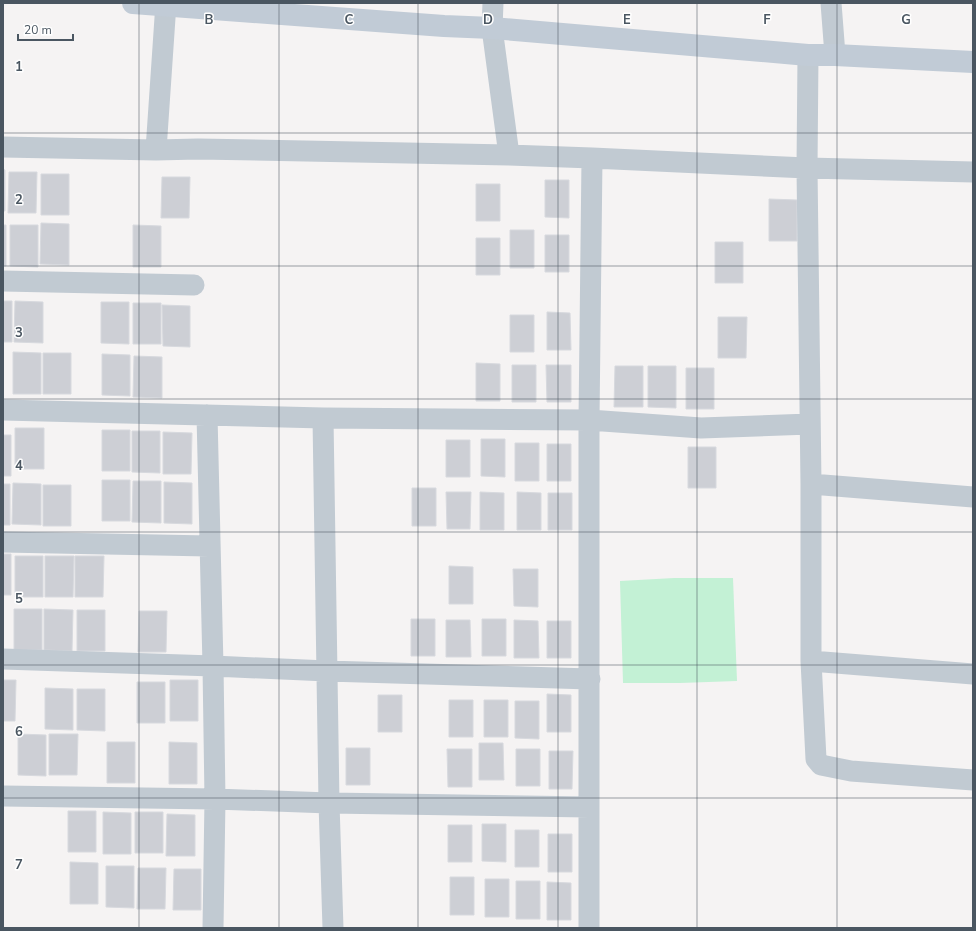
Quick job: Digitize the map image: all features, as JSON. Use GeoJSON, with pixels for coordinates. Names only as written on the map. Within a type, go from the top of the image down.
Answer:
{"type":"FeatureCollection","features":[{"type":"Feature","properties":{"kind":"main road"},"geometry":{"type":"LineString","coordinates":[[133,3],[166,4],[444,26],[492,28],[808,55],[973,62]]}},
{"type":"Feature","properties":{"kind":"street"},"geometry":{"type":"LineString","coordinates":[[492,3],[492,28],[509,155]]}},
{"type":"Feature","properties":{"kind":"street"},"geometry":{"type":"LineString","coordinates":[[831,3],[835,55]]}},
{"type":"Feature","properties":{"kind":"street"},"geometry":{"type":"LineString","coordinates":[[156,150],[166,4]]}},
{"type":"Feature","properties":{"kind":"street"},"geometry":{"type":"LineString","coordinates":[[808,55],[807,168],[811,484],[811,661],[816,759],[821,765],[851,771],[973,780]]}},
{"type":"Feature","properties":{"kind":"street"},"geometry":{"type":"LineString","coordinates":[[3,147],[156,150],[206,149],[509,155],[807,168],[973,172]]}},
{"type":"Feature","properties":{"kind":"street"},"geometry":{"type":"LineString","coordinates":[[589,928],[592,158]]}},
{"type":"Feature","properties":{"kind":"street"},"geometry":{"type":"LineString","coordinates":[[3,281],[194,285]]}},
{"type":"Feature","properties":{"kind":"street"},"geometry":{"type":"LineString","coordinates":[[3,410],[323,418],[590,420],[701,428],[810,424]]}},
{"type":"Feature","properties":{"kind":"street"},"geometry":{"type":"LineString","coordinates":[[207,415],[215,799],[212,928]]}},
{"type":"Feature","properties":{"kind":"street"},"geometry":{"type":"LineString","coordinates":[[323,418],[329,803],[333,928]]}},
{"type":"Feature","properties":{"kind":"street"},"geometry":{"type":"LineString","coordinates":[[811,484],[973,497]]}},
{"type":"Feature","properties":{"kind":"street"},"geometry":{"type":"LineString","coordinates":[[3,542],[210,546]]}},
{"type":"Feature","properties":{"kind":"street"},"geometry":{"type":"LineString","coordinates":[[3,659],[590,679]]}},
{"type":"Feature","properties":{"kind":"street"},"geometry":{"type":"LineString","coordinates":[[811,661],[973,674]]}},
{"type":"Feature","properties":{"kind":"street"},"geometry":{"type":"LineString","coordinates":[[3,796],[589,807]]}},
{"type":"Feature","properties":{"kind":"green space"},"geometry":{"type":"Polygon","coordinates":[[[674,578],[733,578],[737,681],[623,683],[620,581],[674,578]]]}},
{"type":"Feature","properties":{"kind":"building"},"geometry":{"type":"Polygon","coordinates":[[[3,169],[5,170],[5,211],[3,211],[3,169]]]}},
{"type":"Feature","properties":{"kind":"building"},"geometry":{"type":"Polygon","coordinates":[[[9,172],[37,172],[36,213],[8,213],[9,172]]]}},
{"type":"Feature","properties":{"kind":"building"},"geometry":{"type":"Polygon","coordinates":[[[41,174],[69,174],[69,215],[41,215],[41,174]]]}},
{"type":"Feature","properties":{"kind":"building"},"geometry":{"type":"Polygon","coordinates":[[[162,177],[190,177],[189,218],[161,218],[162,177]]]}},
{"type":"Feature","properties":{"kind":"building"},"geometry":{"type":"Polygon","coordinates":[[[545,180],[569,180],[569,218],[545,217],[545,180]]]}},
{"type":"Feature","properties":{"kind":"building"},"geometry":{"type":"Polygon","coordinates":[[[476,184],[500,184],[500,221],[476,221],[476,184]]]}},
{"type":"Feature","properties":{"kind":"building"},"geometry":{"type":"Polygon","coordinates":[[[769,199],[797,200],[797,241],[769,241],[769,199]]]}},
{"type":"Feature","properties":{"kind":"building"},"geometry":{"type":"Polygon","coordinates":[[[41,223],[69,224],[69,265],[40,264],[41,223]]]}},
{"type":"Feature","properties":{"kind":"building"},"geometry":{"type":"Polygon","coordinates":[[[3,225],[6,225],[6,266],[3,266],[3,225]]]}},
{"type":"Feature","properties":{"kind":"building"},"geometry":{"type":"Polygon","coordinates":[[[10,225],[38,225],[38,267],[10,266],[10,225]]]}},
{"type":"Feature","properties":{"kind":"building"},"geometry":{"type":"Polygon","coordinates":[[[133,225],[161,226],[161,267],[133,267],[133,225]]]}},
{"type":"Feature","properties":{"kind":"building"},"geometry":{"type":"Polygon","coordinates":[[[510,230],[534,230],[534,268],[510,268],[510,230]]]}},
{"type":"Feature","properties":{"kind":"building"},"geometry":{"type":"Polygon","coordinates":[[[545,235],[569,235],[569,272],[545,272],[545,235]]]}},
{"type":"Feature","properties":{"kind":"building"},"geometry":{"type":"Polygon","coordinates":[[[476,238],[500,238],[500,275],[476,275],[476,238]]]}},
{"type":"Feature","properties":{"kind":"building"},"geometry":{"type":"Polygon","coordinates":[[[715,242],[743,242],[743,283],[715,283],[715,242]]]}},
{"type":"Feature","properties":{"kind":"building"},"geometry":{"type":"Polygon","coordinates":[[[3,301],[12,301],[12,342],[3,342],[3,301]]]}},
{"type":"Feature","properties":{"kind":"building"},"geometry":{"type":"Polygon","coordinates":[[[15,301],[43,302],[43,343],[14,342],[15,301]]]}},
{"type":"Feature","properties":{"kind":"building"},"geometry":{"type":"Polygon","coordinates":[[[101,302],[129,302],[129,344],[101,343],[101,302]]]}},
{"type":"Feature","properties":{"kind":"building"},"geometry":{"type":"Polygon","coordinates":[[[133,303],[161,303],[161,344],[133,344],[133,303]]]}},
{"type":"Feature","properties":{"kind":"building"},"geometry":{"type":"Polygon","coordinates":[[[162,305],[190,306],[190,347],[163,346],[162,305]]]}},
{"type":"Feature","properties":{"kind":"building"},"geometry":{"type":"Polygon","coordinates":[[[547,312],[570,313],[571,350],[547,350],[547,312]]]}},
{"type":"Feature","properties":{"kind":"building"},"geometry":{"type":"Polygon","coordinates":[[[510,315],[534,315],[534,352],[510,352],[510,315]]]}},
{"type":"Feature","properties":{"kind":"building"},"geometry":{"type":"Polygon","coordinates":[[[718,317],[747,317],[746,358],[718,358],[718,317]]]}},
{"type":"Feature","properties":{"kind":"building"},"geometry":{"type":"Polygon","coordinates":[[[13,352],[41,353],[41,394],[13,394],[13,352]]]}},
{"type":"Feature","properties":{"kind":"building"},"geometry":{"type":"Polygon","coordinates":[[[43,353],[71,353],[71,394],[43,394],[43,353]]]}},
{"type":"Feature","properties":{"kind":"building"},"geometry":{"type":"Polygon","coordinates":[[[102,354],[130,355],[130,396],[102,395],[102,354]]]}},
{"type":"Feature","properties":{"kind":"building"},"geometry":{"type":"Polygon","coordinates":[[[134,356],[162,357],[162,398],[133,397],[134,356]]]}},
{"type":"Feature","properties":{"kind":"building"},"geometry":{"type":"Polygon","coordinates":[[[476,363],[500,364],[500,401],[476,401],[476,363]]]}},
{"type":"Feature","properties":{"kind":"building"},"geometry":{"type":"Polygon","coordinates":[[[512,365],[536,365],[536,402],[512,402],[512,365]]]}},
{"type":"Feature","properties":{"kind":"building"},"geometry":{"type":"Polygon","coordinates":[[[546,365],[571,365],[571,402],[547,402],[546,365]]]}},
{"type":"Feature","properties":{"kind":"building"},"geometry":{"type":"Polygon","coordinates":[[[615,366],[643,366],[643,407],[614,407],[615,366]]]}},
{"type":"Feature","properties":{"kind":"building"},"geometry":{"type":"Polygon","coordinates":[[[648,366],[676,366],[676,408],[648,407],[648,366]]]}},
{"type":"Feature","properties":{"kind":"building"},"geometry":{"type":"Polygon","coordinates":[[[686,368],[714,368],[714,409],[686,409],[686,368]]]}},
{"type":"Feature","properties":{"kind":"building"},"geometry":{"type":"Polygon","coordinates":[[[15,428],[44,428],[44,469],[15,469],[15,428]]]}},
{"type":"Feature","properties":{"kind":"building"},"geometry":{"type":"Polygon","coordinates":[[[102,430],[130,430],[130,471],[102,471],[102,430]]]}},
{"type":"Feature","properties":{"kind":"building"},"geometry":{"type":"Polygon","coordinates":[[[132,431],[160,431],[160,473],[132,472],[132,431]]]}},
{"type":"Feature","properties":{"kind":"building"},"geometry":{"type":"Polygon","coordinates":[[[163,432],[192,433],[191,474],[163,474],[163,432]]]}},
{"type":"Feature","properties":{"kind":"building"},"geometry":{"type":"Polygon","coordinates":[[[3,435],[11,435],[11,476],[3,476],[3,435]]]}},
{"type":"Feature","properties":{"kind":"building"},"geometry":{"type":"Polygon","coordinates":[[[481,439],[505,439],[505,477],[481,476],[481,439]]]}},
{"type":"Feature","properties":{"kind":"building"},"geometry":{"type":"Polygon","coordinates":[[[446,440],[470,440],[470,477],[446,477],[446,440]]]}},
{"type":"Feature","properties":{"kind":"building"},"geometry":{"type":"Polygon","coordinates":[[[515,443],[539,443],[539,481],[515,481],[515,443]]]}},
{"type":"Feature","properties":{"kind":"building"},"geometry":{"type":"Polygon","coordinates":[[[547,444],[571,444],[571,481],[547,481],[547,444]]]}},
{"type":"Feature","properties":{"kind":"building"},"geometry":{"type":"Polygon","coordinates":[[[688,447],[716,447],[716,488],[688,488],[688,447]]]}},
{"type":"Feature","properties":{"kind":"building"},"geometry":{"type":"Polygon","coordinates":[[[102,480],[130,480],[130,521],[102,521],[102,480]]]}},
{"type":"Feature","properties":{"kind":"building"},"geometry":{"type":"Polygon","coordinates":[[[133,481],[161,481],[161,523],[132,522],[133,481]]]}},
{"type":"Feature","properties":{"kind":"building"},"geometry":{"type":"Polygon","coordinates":[[[164,482],[192,483],[192,524],[164,523],[164,482]]]}},
{"type":"Feature","properties":{"kind":"building"},"geometry":{"type":"Polygon","coordinates":[[[13,483],[41,484],[41,525],[12,524],[13,483]]]}},
{"type":"Feature","properties":{"kind":"building"},"geometry":{"type":"Polygon","coordinates":[[[3,484],[10,484],[10,525],[3,525],[3,484]]]}},
{"type":"Feature","properties":{"kind":"building"},"geometry":{"type":"Polygon","coordinates":[[[43,485],[71,485],[71,526],[43,526],[43,485]]]}},
{"type":"Feature","properties":{"kind":"building"},"geometry":{"type":"Polygon","coordinates":[[[412,488],[436,488],[436,526],[412,526],[412,488]]]}},
{"type":"Feature","properties":{"kind":"building"},"geometry":{"type":"Polygon","coordinates":[[[446,492],[471,492],[470,529],[447,529],[446,492]]]}},
{"type":"Feature","properties":{"kind":"building"},"geometry":{"type":"Polygon","coordinates":[[[480,492],[504,493],[504,530],[480,530],[480,492]]]}},
{"type":"Feature","properties":{"kind":"building"},"geometry":{"type":"Polygon","coordinates":[[[517,492],[541,493],[541,530],[517,530],[517,492]]]}},
{"type":"Feature","properties":{"kind":"building"},"geometry":{"type":"Polygon","coordinates":[[[548,493],[572,493],[572,530],[548,530],[548,493]]]}},
{"type":"Feature","properties":{"kind":"building"},"geometry":{"type":"Polygon","coordinates":[[[3,554],[11,554],[11,595],[3,595],[3,554]]]}},
{"type":"Feature","properties":{"kind":"building"},"geometry":{"type":"Polygon","coordinates":[[[15,556],[43,556],[43,597],[15,597],[15,556]]]}},
{"type":"Feature","properties":{"kind":"building"},"geometry":{"type":"Polygon","coordinates":[[[45,556],[74,556],[73,597],[45,597],[45,556]]]}},
{"type":"Feature","properties":{"kind":"building"},"geometry":{"type":"Polygon","coordinates":[[[75,556],[104,556],[103,597],[75,597],[75,556]]]}},
{"type":"Feature","properties":{"kind":"building"},"geometry":{"type":"Polygon","coordinates":[[[449,566],[473,567],[473,604],[449,604],[449,566]]]}},
{"type":"Feature","properties":{"kind":"building"},"geometry":{"type":"Polygon","coordinates":[[[513,569],[538,569],[538,607],[514,606],[513,569]]]}},
{"type":"Feature","properties":{"kind":"building"},"geometry":{"type":"Polygon","coordinates":[[[14,609],[42,609],[42,650],[14,650],[14,609]]]}},
{"type":"Feature","properties":{"kind":"building"},"geometry":{"type":"Polygon","coordinates":[[[44,609],[73,610],[72,651],[44,650],[44,609]]]}},
{"type":"Feature","properties":{"kind":"building"},"geometry":{"type":"Polygon","coordinates":[[[77,610],[105,610],[105,651],[77,651],[77,610]]]}},
{"type":"Feature","properties":{"kind":"building"},"geometry":{"type":"Polygon","coordinates":[[[139,611],[167,611],[166,652],[138,652],[139,611]]]}},
{"type":"Feature","properties":{"kind":"building"},"geometry":{"type":"Polygon","coordinates":[[[411,619],[435,619],[435,656],[411,656],[411,619]]]}},
{"type":"Feature","properties":{"kind":"building"},"geometry":{"type":"Polygon","coordinates":[[[482,619],[506,619],[506,656],[482,656],[482,619]]]}},
{"type":"Feature","properties":{"kind":"building"},"geometry":{"type":"Polygon","coordinates":[[[446,620],[470,620],[471,657],[446,657],[446,620]]]}},
{"type":"Feature","properties":{"kind":"building"},"geometry":{"type":"Polygon","coordinates":[[[514,620],[538,621],[539,658],[514,658],[514,620]]]}},
{"type":"Feature","properties":{"kind":"building"},"geometry":{"type":"Polygon","coordinates":[[[547,621],[571,621],[571,658],[547,658],[547,621]]]}},
{"type":"Feature","properties":{"kind":"building"},"geometry":{"type":"Polygon","coordinates":[[[3,680],[16,680],[15,721],[3,721],[3,680]]]}},
{"type":"Feature","properties":{"kind":"building"},"geometry":{"type":"Polygon","coordinates":[[[170,680],[198,680],[198,721],[170,721],[170,680]]]}},
{"type":"Feature","properties":{"kind":"building"},"geometry":{"type":"Polygon","coordinates":[[[137,682],[165,682],[165,723],[137,723],[137,682]]]}},
{"type":"Feature","properties":{"kind":"building"},"geometry":{"type":"Polygon","coordinates":[[[45,688],[73,689],[73,730],[45,729],[45,688]]]}},
{"type":"Feature","properties":{"kind":"building"},"geometry":{"type":"Polygon","coordinates":[[[77,689],[105,689],[105,731],[77,730],[77,689]]]}},
{"type":"Feature","properties":{"kind":"building"},"geometry":{"type":"Polygon","coordinates":[[[547,694],[571,695],[571,732],[547,732],[547,694]]]}},
{"type":"Feature","properties":{"kind":"building"},"geometry":{"type":"Polygon","coordinates":[[[378,695],[402,695],[402,732],[378,732],[378,695]]]}},
{"type":"Feature","properties":{"kind":"building"},"geometry":{"type":"Polygon","coordinates":[[[449,700],[473,700],[473,737],[449,737],[449,700]]]}},
{"type":"Feature","properties":{"kind":"building"},"geometry":{"type":"Polygon","coordinates":[[[484,700],[508,700],[508,737],[484,737],[484,700]]]}},
{"type":"Feature","properties":{"kind":"building"},"geometry":{"type":"Polygon","coordinates":[[[515,701],[539,701],[539,739],[515,738],[515,701]]]}},
{"type":"Feature","properties":{"kind":"building"},"geometry":{"type":"Polygon","coordinates":[[[18,734],[46,735],[46,776],[18,775],[18,734]]]}},
{"type":"Feature","properties":{"kind":"building"},"geometry":{"type":"Polygon","coordinates":[[[49,734],[78,734],[77,775],[49,775],[49,734]]]}},
{"type":"Feature","properties":{"kind":"building"},"geometry":{"type":"Polygon","coordinates":[[[107,742],[135,742],[135,783],[107,783],[107,742]]]}},
{"type":"Feature","properties":{"kind":"building"},"geometry":{"type":"Polygon","coordinates":[[[169,742],[197,743],[197,784],[169,784],[169,742]]]}},
{"type":"Feature","properties":{"kind":"building"},"geometry":{"type":"Polygon","coordinates":[[[479,743],[503,743],[504,780],[479,780],[479,743]]]}},
{"type":"Feature","properties":{"kind":"building"},"geometry":{"type":"Polygon","coordinates":[[[346,748],[370,748],[370,785],[346,785],[346,748]]]}},
{"type":"Feature","properties":{"kind":"building"},"geometry":{"type":"Polygon","coordinates":[[[447,749],[472,749],[472,787],[448,787],[447,749]]]}},
{"type":"Feature","properties":{"kind":"building"},"geometry":{"type":"Polygon","coordinates":[[[516,749],[540,749],[540,786],[516,786],[516,749]]]}},
{"type":"Feature","properties":{"kind":"building"},"geometry":{"type":"Polygon","coordinates":[[[549,751],[573,751],[572,789],[549,789],[549,751]]]}},
{"type":"Feature","properties":{"kind":"building"},"geometry":{"type":"Polygon","coordinates":[[[68,811],[96,811],[96,852],[68,852],[68,811]]]}},
{"type":"Feature","properties":{"kind":"building"},"geometry":{"type":"Polygon","coordinates":[[[103,812],[131,813],[131,854],[103,854],[103,812]]]}},
{"type":"Feature","properties":{"kind":"building"},"geometry":{"type":"Polygon","coordinates":[[[135,812],[163,812],[163,853],[135,853],[135,812]]]}},
{"type":"Feature","properties":{"kind":"building"},"geometry":{"type":"Polygon","coordinates":[[[167,814],[195,815],[195,856],[166,856],[167,814]]]}},
{"type":"Feature","properties":{"kind":"building"},"geometry":{"type":"Polygon","coordinates":[[[482,824],[506,824],[506,862],[482,861],[482,824]]]}},
{"type":"Feature","properties":{"kind":"building"},"geometry":{"type":"Polygon","coordinates":[[[448,825],[472,825],[472,862],[448,862],[448,825]]]}},
{"type":"Feature","properties":{"kind":"building"},"geometry":{"type":"Polygon","coordinates":[[[515,830],[539,830],[539,867],[515,867],[515,830]]]}},
{"type":"Feature","properties":{"kind":"building"},"geometry":{"type":"Polygon","coordinates":[[[548,834],[572,834],[572,872],[548,872],[548,834]]]}},
{"type":"Feature","properties":{"kind":"building"},"geometry":{"type":"Polygon","coordinates":[[[70,862],[98,863],[98,904],[70,904],[70,862]]]}},
{"type":"Feature","properties":{"kind":"building"},"geometry":{"type":"Polygon","coordinates":[[[106,866],[134,866],[134,908],[106,907],[106,866]]]}},
{"type":"Feature","properties":{"kind":"building"},"geometry":{"type":"Polygon","coordinates":[[[138,868],[166,868],[165,909],[137,909],[138,868]]]}},
{"type":"Feature","properties":{"kind":"building"},"geometry":{"type":"Polygon","coordinates":[[[174,869],[201,869],[201,910],[173,910],[174,869]]]}},
{"type":"Feature","properties":{"kind":"building"},"geometry":{"type":"Polygon","coordinates":[[[450,877],[474,877],[474,915],[450,915],[450,877]]]}},
{"type":"Feature","properties":{"kind":"building"},"geometry":{"type":"Polygon","coordinates":[[[485,879],[509,879],[509,917],[485,917],[485,879]]]}},
{"type":"Feature","properties":{"kind":"building"},"geometry":{"type":"Polygon","coordinates":[[[516,881],[540,881],[540,919],[516,919],[516,881]]]}},
{"type":"Feature","properties":{"kind":"building"},"geometry":{"type":"Polygon","coordinates":[[[547,882],[571,883],[571,920],[547,920],[547,882]]]}}]}
